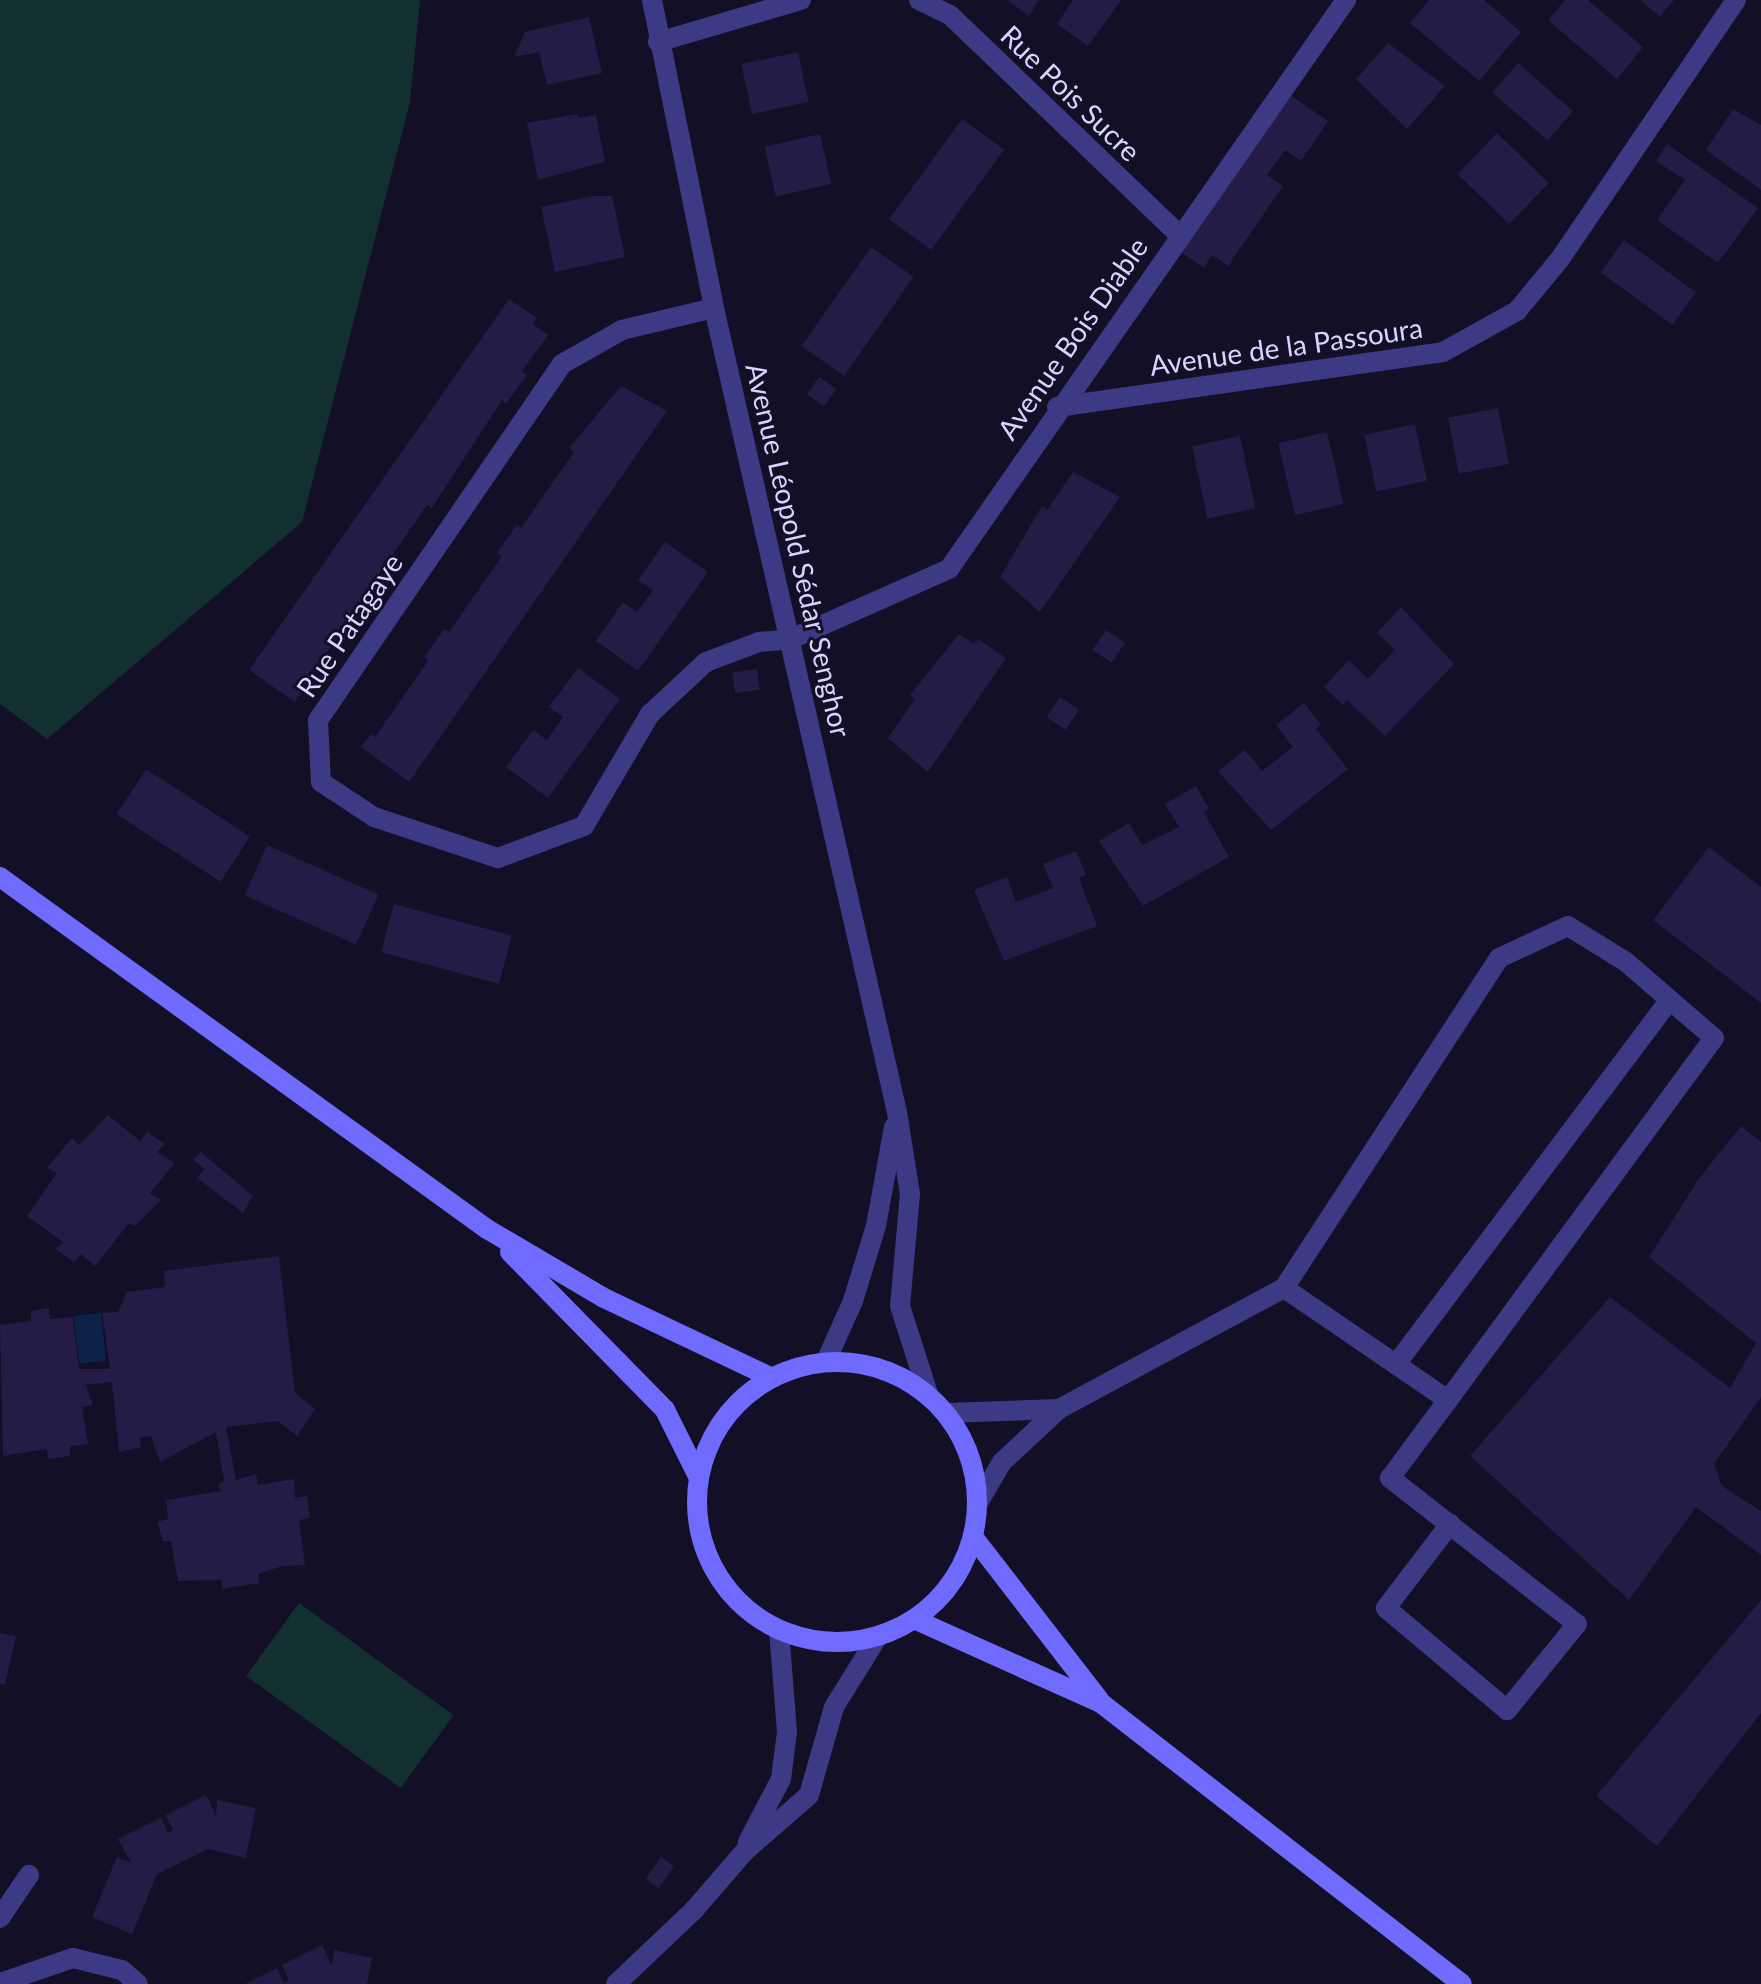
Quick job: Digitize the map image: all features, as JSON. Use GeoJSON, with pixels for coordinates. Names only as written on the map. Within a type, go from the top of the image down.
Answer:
{"type":"FeatureCollection","features":[{"type":"Feature","properties":{"kind":"main road"},"geometry":{"type":"LineString","coordinates":[[0,877],[487,1229],[604,1298],[770,1377]]}},
{"type":"Feature","properties":{"kind":"main road"},"geometry":{"type":"LineString","coordinates":[[487,1229],[665,1410],[698,1476]]}},
{"type":"Feature","properties":{"kind":"main road"},"geometry":{"type":"LineString","coordinates":[[826,1361],[880,1367],[928,1394],[946,1413],[970,1456],[978,1503],[974,1538],[953,1584],[916,1620],[877,1638],[827,1643],[779,1631],[740,1604],[712,1567],[697,1523],[698,1476],[711,1436],[736,1402],[770,1377],[826,1361]]}},
{"type":"Feature","properties":{"kind":"main road"},"geometry":{"type":"LineString","coordinates":[[974,1538],[1015,1598],[1101,1703],[1462,1984]]}},
{"type":"Feature","properties":{"kind":"main road"},"geometry":{"type":"LineString","coordinates":[[916,1620],[1101,1703]]}},
{"type":"Feature","properties":{"kind":"street","name":"Avenue Léopold Sédar Senghor"},"geometry":{"type":"LineString","coordinates":[[652,0],[658,42],[714,308],[897,1112],[910,1194],[900,1306],[928,1394]]}},
{"type":"Feature","properties":{"kind":"street"},"geometry":{"type":"LineString","coordinates":[[658,42],[801,0]]}},
{"type":"Feature","properties":{"kind":"street","name":"Rue Pois Sucre"},"geometry":{"type":"LineString","coordinates":[[919,0],[950,15],[1178,234]]}},
{"type":"Feature","properties":{"kind":"street","name":"Avenue Bois Diable"},"geometry":{"type":"LineString","coordinates":[[791,639],[949,569],[1057,407],[1346,0]]}},
{"type":"Feature","properties":{"kind":"street","name":"Avenue de la Passoura"},"geometry":{"type":"LineString","coordinates":[[1057,407],[1443,352],[1517,311],[1560,259],[1736,0]]}},
{"type":"Feature","properties":{"kind":"street","name":"Rue Patagaye"},"geometry":{"type":"LineString","coordinates":[[714,308],[622,330],[562,364],[318,721],[321,782],[374,817],[498,858],[584,826],[650,714],[706,662],[759,642],[791,639]]}},
{"type":"Feature","properties":{"kind":"street"},"geometry":{"type":"LineString","coordinates":[[978,1503],[1002,1462],[1059,1409],[1284,1288],[1499,958],[1568,926],[1626,962],[1714,1038],[1390,1478],[1450,1524],[1577,1624],[1507,1710],[1386,1608],[1450,1524]]}},
{"type":"Feature","properties":{"kind":"street"},"geometry":{"type":"LineString","coordinates":[[1397,1363],[1669,1001]]}},
{"type":"Feature","properties":{"kind":"street","name":"Avenue Léopold Sédar Senghor"},"geometry":{"type":"LineString","coordinates":[[826,1361],[853,1301],[876,1226],[897,1112]]}},
{"type":"Feature","properties":{"kind":"street"},"geometry":{"type":"LineString","coordinates":[[1284,1288],[1448,1400]]}},
{"type":"Feature","properties":{"kind":"street"},"geometry":{"type":"LineString","coordinates":[[946,1413],[1059,1409]]}},
{"type":"Feature","properties":{"kind":"street"},"geometry":{"type":"LineString","coordinates":[[744,1852],[781,1779],[787,1732],[779,1631]]}},
{"type":"Feature","properties":{"kind":"street"},"geometry":{"type":"LineString","coordinates":[[616,1984],[694,1910],[744,1852],[809,1795],[834,1707],[877,1638]]}},
{"type":"Feature","properties":{"kind":"street"},"geometry":{"type":"LineString","coordinates":[[0,1918],[29,1875]]}},
{"type":"Feature","properties":{"kind":"street"},"geometry":{"type":"LineString","coordinates":[[0,1983],[73,1958],[122,1970],[138,1984]]}},
{"type":"Feature","properties":{"kind":"green space"},"geometry":{"type":"Polygon","coordinates":[[[0,0],[420,0],[410,102],[302,522],[47,739],[0,704],[0,0]]]}},
{"type":"Feature","properties":{"kind":"green space"},"geometry":{"type":"Polygon","coordinates":[[[299,1603],[454,1715],[401,1788],[246,1676],[299,1603]]]}},
{"type":"Feature","properties":{"kind":"water"},"geometry":{"type":"Polygon","coordinates":[[[101,1313],[106,1361],[79,1364],[74,1316],[101,1313]]]}},
{"type":"Feature","properties":{"kind":"building"},"geometry":{"type":"Polygon","coordinates":[[[1007,0],[1039,0],[1029,16],[1007,0]]]}},
{"type":"Feature","properties":{"kind":"building"},"geometry":{"type":"Polygon","coordinates":[[[1073,0],[1121,0],[1088,46],[1057,24],[1073,0]]]}},
{"type":"Feature","properties":{"kind":"building"},"geometry":{"type":"Polygon","coordinates":[[[1429,0],[1484,0],[1521,32],[1479,81],[1410,23],[1429,0]]]}},
{"type":"Feature","properties":{"kind":"building"},"geometry":{"type":"Polygon","coordinates":[[[1565,0],[1588,0],[1643,47],[1617,79],[1548,20],[1565,0]]]}},
{"type":"Feature","properties":{"kind":"building"},"geometry":{"type":"Polygon","coordinates":[[[1640,0],[1674,0],[1660,17],[1640,0]]]}},
{"type":"Feature","properties":{"kind":"building"},"geometry":{"type":"Polygon","coordinates":[[[589,17],[602,73],[547,85],[539,52],[514,57],[525,32],[589,17]]]}},
{"type":"Feature","properties":{"kind":"building"},"geometry":{"type":"Polygon","coordinates":[[[1388,43],[1445,86],[1407,129],[1356,79],[1388,43]]]}},
{"type":"Feature","properties":{"kind":"building"},"geometry":{"type":"Polygon","coordinates":[[[798,52],[809,102],[752,114],[741,64],[798,52]]]}},
{"type":"Feature","properties":{"kind":"building"},"geometry":{"type":"Polygon","coordinates":[[[1518,63],[1573,111],[1548,140],[1492,92],[1518,63]]]}},
{"type":"Feature","properties":{"kind":"building"},"geometry":{"type":"Polygon","coordinates":[[[1283,90],[1328,121],[1301,161],[1285,150],[1267,175],[1283,186],[1228,266],[1212,255],[1204,268],[1175,248],[1283,90]]]}},
{"type":"Feature","properties":{"kind":"building"},"geometry":{"type":"Polygon","coordinates":[[[1733,109],[1761,125],[1761,190],[1706,150],[1733,109]]]}},
{"type":"Feature","properties":{"kind":"building"},"geometry":{"type":"Polygon","coordinates":[[[577,114],[578,118],[596,115],[605,162],[538,180],[527,123],[577,114]]]}},
{"type":"Feature","properties":{"kind":"building"},"geometry":{"type":"Polygon","coordinates":[[[962,119],[1004,150],[931,250],[889,219],[962,119]]]}},
{"type":"Feature","properties":{"kind":"building"},"geometry":{"type":"Polygon","coordinates":[[[1497,133],[1549,183],[1509,224],[1457,174],[1497,133]]]}},
{"type":"Feature","properties":{"kind":"building"},"geometry":{"type":"Polygon","coordinates":[[[820,134],[831,184],[776,197],[764,147],[820,134]]]}},
{"type":"Feature","properties":{"kind":"building"},"geometry":{"type":"Polygon","coordinates":[[[1667,144],[1758,208],[1718,263],[1657,220],[1685,180],[1656,161],[1667,144]]]}},
{"type":"Feature","properties":{"kind":"building"},"geometry":{"type":"Polygon","coordinates":[[[593,196],[612,196],[625,257],[555,272],[541,207],[593,196]]]}},
{"type":"Feature","properties":{"kind":"building"},"geometry":{"type":"Polygon","coordinates":[[[1624,240],[1696,292],[1672,325],[1600,272],[1624,240]]]}},
{"type":"Feature","properties":{"kind":"building"},"geometry":{"type":"Polygon","coordinates":[[[871,247],[914,277],[844,376],[802,346],[871,247]]]}},
{"type":"Feature","properties":{"kind":"building"},"geometry":{"type":"Polygon","coordinates":[[[509,299],[537,318],[533,324],[548,335],[522,371],[527,375],[506,404],[502,400],[432,508],[427,505],[374,581],[380,585],[360,613],[355,609],[295,702],[249,670],[509,299]]]}},
{"type":"Feature","properties":{"kind":"building"},"geometry":{"type":"Polygon","coordinates":[[[819,377],[836,389],[824,406],[807,394],[819,377]]]}},
{"type":"Feature","properties":{"kind":"building"},"geometry":{"type":"Polygon","coordinates":[[[621,386],[667,411],[409,782],[361,747],[371,734],[375,737],[428,661],[424,657],[444,629],[449,632],[502,556],[497,553],[517,525],[521,528],[574,452],[569,448],[621,386]]]}},
{"type":"Feature","properties":{"kind":"building"},"geometry":{"type":"Polygon","coordinates":[[[1498,408],[1509,464],[1459,474],[1448,418],[1498,408]]]}},
{"type":"Feature","properties":{"kind":"building"},"geometry":{"type":"Polygon","coordinates":[[[1415,424],[1427,481],[1376,492],[1364,435],[1415,424]]]}},
{"type":"Feature","properties":{"kind":"building"},"geometry":{"type":"Polygon","coordinates":[[[1327,432],[1344,504],[1295,515],[1278,443],[1327,432]]]}},
{"type":"Feature","properties":{"kind":"building"},"geometry":{"type":"Polygon","coordinates":[[[1240,436],[1255,508],[1207,519],[1192,446],[1240,436]]]}},
{"type":"Feature","properties":{"kind":"building"},"geometry":{"type":"Polygon","coordinates":[[[1073,472],[1120,497],[1040,612],[1000,577],[1042,506],[1047,510],[1073,472]]]}},
{"type":"Feature","properties":{"kind":"building"},"geometry":{"type":"Polygon","coordinates":[[[665,542],[708,572],[638,671],[596,641],[623,602],[637,612],[653,590],[638,580],[665,542]]]}},
{"type":"Feature","properties":{"kind":"building"},"geometry":{"type":"Polygon","coordinates":[[[1401,607],[1454,664],[1385,736],[1347,700],[1343,705],[1324,687],[1349,660],[1368,679],[1395,650],[1377,633],[1401,607]]]}},
{"type":"Feature","properties":{"kind":"building"},"geometry":{"type":"Polygon","coordinates":[[[1106,630],[1125,643],[1112,663],[1093,650],[1106,630]]]}},
{"type":"Feature","properties":{"kind":"building"},"geometry":{"type":"Polygon","coordinates":[[[959,634],[974,644],[978,639],[1006,658],[928,772],[888,738],[915,699],[910,695],[959,634]]]}},
{"type":"Feature","properties":{"kind":"building"},"geometry":{"type":"Polygon","coordinates":[[[578,668],[620,699],[548,798],[506,767],[533,730],[547,740],[563,717],[549,707],[578,668]]]}},
{"type":"Feature","properties":{"kind":"building"},"geometry":{"type":"Polygon","coordinates":[[[757,669],[760,690],[735,693],[732,672],[757,669]]]}},
{"type":"Feature","properties":{"kind":"building"},"geometry":{"type":"Polygon","coordinates":[[[1060,697],[1079,710],[1066,730],[1047,717],[1060,697]]]}},
{"type":"Feature","properties":{"kind":"building"},"geometry":{"type":"Polygon","coordinates":[[[1304,703],[1321,725],[1316,729],[1348,769],[1271,830],[1218,771],[1245,750],[1262,771],[1293,747],[1276,725],[1304,703]]]}},
{"type":"Feature","properties":{"kind":"building"},"geometry":{"type":"Polygon","coordinates":[[[146,769],[250,837],[221,882],[117,814],[146,769]]]}},
{"type":"Feature","properties":{"kind":"building"},"geometry":{"type":"Polygon","coordinates":[[[1196,786],[1209,809],[1204,812],[1229,857],[1143,906],[1099,841],[1129,823],[1142,845],[1179,827],[1165,804],[1196,786]]]}},
{"type":"Feature","properties":{"kind":"building"},"geometry":{"type":"Polygon","coordinates":[[[267,845],[378,895],[356,945],[245,895],[267,845]]]}},
{"type":"Feature","properties":{"kind":"building"},"geometry":{"type":"Polygon","coordinates":[[[1709,847],[1761,887],[1761,1003],[1653,920],[1709,847]]]}},
{"type":"Feature","properties":{"kind":"building"},"geometry":{"type":"Polygon","coordinates":[[[1076,851],[1086,875],[1079,878],[1097,926],[1004,961],[974,890],[1007,877],[1016,902],[1053,888],[1043,864],[1076,851]]]}},
{"type":"Feature","properties":{"kind":"building"},"geometry":{"type":"Polygon","coordinates":[[[394,904],[512,936],[499,984],[381,952],[394,904]]]}},
{"type":"Feature","properties":{"kind":"building"},"geometry":{"type":"Polygon","coordinates":[[[108,1115],[140,1141],[147,1132],[165,1144],[157,1152],[175,1163],[150,1193],[161,1200],[135,1226],[129,1223],[95,1266],[81,1254],[74,1262],[55,1249],[63,1242],[27,1216],[57,1173],[47,1168],[72,1138],[79,1145],[108,1115]]]}},
{"type":"Feature","properties":{"kind":"building"},"geometry":{"type":"Polygon","coordinates":[[[1741,1126],[1761,1142],[1761,1397],[1714,1464],[1722,1486],[1761,1511],[1761,1555],[1696,1507],[1629,1600],[1470,1456],[1610,1297],[1730,1388],[1756,1343],[1649,1257],[1700,1177],[1741,1126]]]}},
{"type":"Feature","properties":{"kind":"building"},"geometry":{"type":"Polygon","coordinates":[[[201,1152],[253,1196],[243,1213],[197,1178],[205,1169],[193,1160],[201,1152]]]}},
{"type":"Feature","properties":{"kind":"building"},"geometry":{"type":"Polygon","coordinates":[[[279,1256],[295,1393],[315,1409],[297,1436],[278,1421],[226,1427],[236,1480],[256,1474],[258,1485],[294,1479],[295,1498],[307,1496],[310,1518],[299,1520],[305,1565],[282,1566],[258,1574],[259,1583],[222,1589],[222,1580],[178,1581],[171,1541],[163,1541],[157,1522],[168,1519],[166,1500],[221,1491],[218,1484],[224,1481],[216,1432],[160,1462],[151,1436],[140,1438],[141,1447],[119,1452],[112,1382],[86,1385],[93,1405],[82,1407],[88,1444],[70,1446],[70,1456],[48,1459],[47,1449],[3,1456],[0,1325],[31,1321],[31,1311],[49,1308],[50,1319],[73,1317],[79,1369],[110,1369],[102,1313],[118,1312],[127,1292],[165,1287],[164,1271],[279,1256]]]}},
{"type":"Feature","properties":{"kind":"building"},"geometry":{"type":"Polygon","coordinates":[[[1761,1600],[1761,1713],[1657,1846],[1596,1796],[1761,1600]]]}},
{"type":"Feature","properties":{"kind":"building"},"geometry":{"type":"Polygon","coordinates":[[[0,1633],[16,1636],[5,1685],[0,1684],[0,1633]]]}},
{"type":"Feature","properties":{"kind":"building"},"geometry":{"type":"Polygon","coordinates":[[[206,1795],[216,1816],[217,1800],[256,1808],[246,1858],[208,1849],[157,1874],[132,1934],[92,1917],[117,1857],[131,1863],[118,1839],[161,1818],[168,1833],[173,1830],[166,1815],[206,1795]]]}},
{"type":"Feature","properties":{"kind":"building"},"geometry":{"type":"Polygon","coordinates":[[[661,1857],[674,1866],[659,1888],[646,1879],[661,1857]]]}},
{"type":"Feature","properties":{"kind":"building"},"geometry":{"type":"Polygon","coordinates":[[[322,1945],[332,1966],[334,1950],[372,1958],[367,1984],[245,1984],[277,1968],[284,1983],[289,1980],[282,1965],[322,1945]]]}}]}
